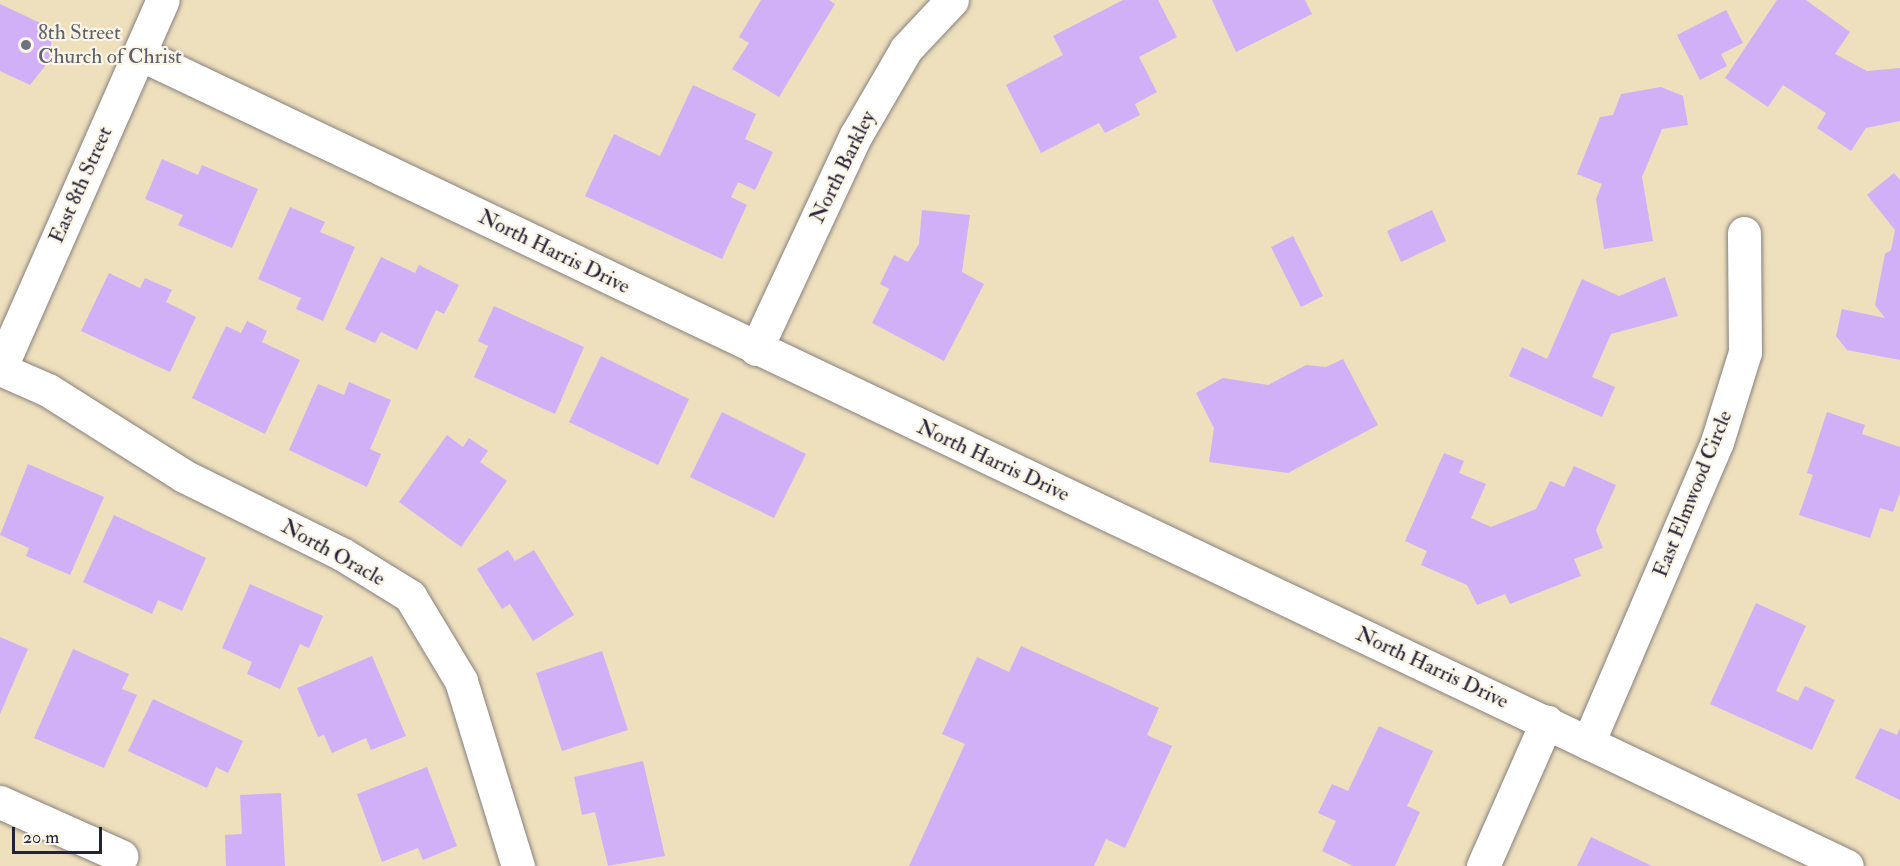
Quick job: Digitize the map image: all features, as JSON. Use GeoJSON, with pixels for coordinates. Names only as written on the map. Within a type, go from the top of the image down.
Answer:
{"type":"FeatureCollection","features":[{"type":"Feature","properties":{"kind":"street","name":"East 8th Street"},"geometry":{"type":"LineString","coordinates":[[0,369],[163,0]]}},
{"type":"Feature","properties":{"kind":"street","name":"North Barkley"},"geometry":{"type":"LineString","coordinates":[[756,349],[856,135],[906,49],[952,0]]}},
{"type":"Feature","properties":{"kind":"street","name":"North Harris Drive"},"geometry":{"type":"LineString","coordinates":[[140,54],[756,349],[1547,721],[1846,866]]}},
{"type":"Feature","properties":{"kind":"street","name":"East Elmwood Circle"},"geometry":{"type":"LineString","coordinates":[[1588,742],[1721,431],[1745,352],[1744,233]]}},
{"type":"Feature","properties":{"kind":"street","name":"North Oracle"},"geometry":{"type":"LineString","coordinates":[[0,369],[48,390],[184,476],[342,554],[410,596],[461,681],[518,866]]}},
{"type":"Feature","properties":{"kind":"street"},"geometry":{"type":"LineString","coordinates":[[1483,866],[1547,721]]}},
{"type":"Feature","properties":{"kind":"street"},"geometry":{"type":"LineString","coordinates":[[0,802],[120,856]]}},
{"type":"Feature","properties":{"kind":"building"},"geometry":{"type":"Polygon","coordinates":[[[761,0],[829,0],[835,4],[779,97],[732,69],[749,43],[739,37],[761,0]]]}},
{"type":"Feature","properties":{"kind":"building"},"geometry":{"type":"Polygon","coordinates":[[[1123,0],[1158,0],[1177,37],[1139,57],[1157,92],[1135,104],[1140,115],[1105,133],[1099,123],[1041,153],[1006,85],[1063,55],[1053,36],[1123,0]]]}},
{"type":"Feature","properties":{"kind":"building"},"geometry":{"type":"Polygon","coordinates":[[[1212,0],[1305,0],[1312,14],[1236,52],[1212,0]]]}},
{"type":"Feature","properties":{"kind":"building"},"geometry":{"type":"Polygon","coordinates":[[[1777,0],[1806,0],[1850,32],[1835,54],[1867,71],[1900,68],[1900,121],[1866,128],[1851,151],[1817,128],[1826,113],[1783,85],[1768,107],[1725,78],[1777,0]]]}},
{"type":"Feature","properties":{"kind":"building","name":"8th Street Church of Christ"},"geometry":{"type":"Polygon","coordinates":[[[0,4],[53,29],[49,61],[30,85],[0,71],[0,4]]]}},
{"type":"Feature","properties":{"kind":"building"},"geometry":{"type":"Polygon","coordinates":[[[1726,10],[1743,43],[1721,54],[1727,66],[1700,80],[1677,35],[1726,10]]]}},
{"type":"Feature","properties":{"kind":"building"},"geometry":{"type":"Polygon","coordinates":[[[693,85],[756,114],[745,139],[773,152],[755,190],[738,182],[731,197],[747,205],[722,259],[585,196],[614,134],[660,156],[693,85]]]}},
{"type":"Feature","properties":{"kind":"building"},"geometry":{"type":"Polygon","coordinates":[[[1661,87],[1683,96],[1688,125],[1662,129],[1642,177],[1653,241],[1604,249],[1596,199],[1602,184],[1577,174],[1600,117],[1613,115],[1621,94],[1661,87]]]}},
{"type":"Feature","properties":{"kind":"building"},"geometry":{"type":"Polygon","coordinates":[[[162,159],[198,175],[202,165],[258,189],[232,248],[178,225],[183,215],[145,199],[162,159]]]}},
{"type":"Feature","properties":{"kind":"building"},"geometry":{"type":"Polygon","coordinates":[[[1894,173],[1900,180],[1900,360],[1847,350],[1836,336],[1842,309],[1885,318],[1875,305],[1885,254],[1891,250],[1895,230],[1867,195],[1894,173]]]}},
{"type":"Feature","properties":{"kind":"building"},"geometry":{"type":"Polygon","coordinates":[[[290,207],[325,222],[320,232],[355,247],[323,321],[296,309],[301,298],[258,279],[290,207]]]}},
{"type":"Feature","properties":{"kind":"building"},"geometry":{"type":"Polygon","coordinates":[[[922,210],[970,215],[962,272],[984,284],[944,361],[872,323],[889,289],[880,284],[894,255],[908,262],[919,244],[922,210]]]}},
{"type":"Feature","properties":{"kind":"building"},"geometry":{"type":"Polygon","coordinates":[[[1432,210],[1446,241],[1401,262],[1387,231],[1432,210]]]}},
{"type":"Feature","properties":{"kind":"building"},"geometry":{"type":"Polygon","coordinates":[[[1293,236],[1323,296],[1301,307],[1271,247],[1293,236]]]}},
{"type":"Feature","properties":{"kind":"building"},"geometry":{"type":"Polygon","coordinates":[[[381,257],[415,273],[419,265],[459,285],[444,314],[436,310],[417,350],[381,332],[375,343],[345,329],[381,257]]]}},
{"type":"Feature","properties":{"kind":"building"},"geometry":{"type":"Polygon","coordinates":[[[109,273],[140,288],[145,278],[172,290],[166,302],[196,317],[170,372],[81,331],[109,273]]]}},
{"type":"Feature","properties":{"kind":"building"},"geometry":{"type":"Polygon","coordinates":[[[1665,277],[1678,316],[1611,334],[1592,377],[1615,387],[1602,417],[1509,376],[1522,347],[1547,359],[1582,279],[1619,296],[1665,277]]]}},
{"type":"Feature","properties":{"kind":"building"},"geometry":{"type":"Polygon","coordinates":[[[494,306],[584,347],[555,414],[474,377],[488,346],[478,341],[494,306]]]}},
{"type":"Feature","properties":{"kind":"building"},"geometry":{"type":"Polygon","coordinates":[[[247,321],[267,331],[262,342],[300,360],[265,434],[192,398],[226,326],[241,333],[247,321]]]}},
{"type":"Feature","properties":{"kind":"building"},"geometry":{"type":"Polygon","coordinates":[[[601,356],[689,399],[658,465],[569,422],[601,356]]]}},
{"type":"Feature","properties":{"kind":"building"},"geometry":{"type":"Polygon","coordinates":[[[1343,359],[1378,425],[1288,473],[1209,462],[1214,428],[1196,393],[1223,378],[1268,385],[1306,365],[1326,367],[1343,359]]]}},
{"type":"Feature","properties":{"kind":"building"},"geometry":{"type":"Polygon","coordinates":[[[349,382],[391,400],[370,449],[381,454],[367,487],[289,450],[318,384],[344,395],[349,382]]]}},
{"type":"Feature","properties":{"kind":"building"},"geometry":{"type":"Polygon","coordinates":[[[722,412],[806,454],[774,518],[690,477],[722,412]]]}},
{"type":"Feature","properties":{"kind":"building"},"geometry":{"type":"Polygon","coordinates":[[[1827,412],[1865,425],[1862,434],[1900,447],[1900,493],[1893,512],[1880,508],[1870,538],[1799,515],[1813,475],[1807,473],[1827,412]]]}},
{"type":"Feature","properties":{"kind":"building"},"geometry":{"type":"Polygon","coordinates":[[[447,435],[463,447],[469,438],[488,451],[480,462],[507,481],[461,547],[399,502],[447,435]]]}},
{"type":"Feature","properties":{"kind":"building"},"geometry":{"type":"Polygon","coordinates":[[[1444,453],[1464,461],[1459,473],[1486,484],[1471,518],[1491,527],[1536,509],[1550,481],[1564,487],[1574,466],[1616,485],[1596,530],[1603,548],[1574,559],[1581,576],[1510,604],[1505,594],[1477,605],[1467,585],[1421,565],[1427,551],[1405,541],[1444,453]]]}},
{"type":"Feature","properties":{"kind":"building"},"geometry":{"type":"Polygon","coordinates":[[[28,464],[104,497],[70,575],[26,556],[29,548],[0,535],[28,464]]]}},
{"type":"Feature","properties":{"kind":"building"},"geometry":{"type":"Polygon","coordinates":[[[114,515],[206,558],[182,611],[158,600],[152,614],[83,582],[114,515]]]}},
{"type":"Feature","properties":{"kind":"building"},"geometry":{"type":"Polygon","coordinates":[[[508,550],[515,561],[534,550],[574,615],[533,641],[510,604],[502,609],[477,569],[508,550]]]}},
{"type":"Feature","properties":{"kind":"building"},"geometry":{"type":"Polygon","coordinates":[[[250,584],[323,616],[309,648],[300,644],[280,689],[247,674],[252,662],[222,648],[250,584]]]}},
{"type":"Feature","properties":{"kind":"building"},"geometry":{"type":"Polygon","coordinates":[[[1756,603],[1806,626],[1776,691],[1798,701],[1805,686],[1835,700],[1812,750],[1710,704],[1756,603]]]}},
{"type":"Feature","properties":{"kind":"building"},"geometry":{"type":"Polygon","coordinates":[[[0,637],[28,649],[0,714],[0,637]]]}},
{"type":"Feature","properties":{"kind":"building"},"geometry":{"type":"Polygon","coordinates":[[[1021,646],[1159,708],[1147,735],[1172,746],[1125,848],[1106,839],[1094,866],[909,866],[965,744],[942,734],[977,657],[1009,672],[1021,646]]]}},
{"type":"Feature","properties":{"kind":"building"},"geometry":{"type":"Polygon","coordinates":[[[73,649],[129,674],[122,689],[137,695],[104,768],[34,738],[73,649]]]}},
{"type":"Feature","properties":{"kind":"building"},"geometry":{"type":"Polygon","coordinates":[[[602,651],[628,730],[562,751],[536,673],[602,651]]]}},
{"type":"Feature","properties":{"kind":"building"},"geometry":{"type":"Polygon","coordinates":[[[372,656],[406,736],[371,750],[366,738],[332,753],[324,735],[318,737],[297,688],[372,656]]]}},
{"type":"Feature","properties":{"kind":"building"},"geometry":{"type":"Polygon","coordinates":[[[153,699],[243,741],[228,773],[216,767],[207,788],[128,751],[153,699]]]}},
{"type":"Feature","properties":{"kind":"building"},"geometry":{"type":"Polygon","coordinates":[[[1379,726],[1433,751],[1407,806],[1420,812],[1395,866],[1353,866],[1322,851],[1336,821],[1318,813],[1332,784],[1348,791],[1379,726]]]}},
{"type":"Feature","properties":{"kind":"building"},"geometry":{"type":"Polygon","coordinates":[[[1880,728],[1897,735],[1900,728],[1900,800],[1855,778],[1880,728]]]}},
{"type":"Feature","properties":{"kind":"building"},"geometry":{"type":"Polygon","coordinates":[[[643,761],[665,856],[608,866],[595,812],[582,815],[574,777],[643,761]]]}},
{"type":"Feature","properties":{"kind":"building"},"geometry":{"type":"Polygon","coordinates":[[[427,767],[457,846],[423,860],[418,848],[382,862],[357,794],[427,767]]]}},
{"type":"Feature","properties":{"kind":"building"},"geometry":{"type":"Polygon","coordinates":[[[281,793],[285,866],[226,866],[225,835],[242,834],[240,795],[281,793]]]}},
{"type":"Feature","properties":{"kind":"building"},"geometry":{"type":"Polygon","coordinates":[[[1591,837],[1652,866],[1577,866],[1591,837]]]}},
{"type":"Feature","properties":{"kind":"place","name":"8th Street Church of Christ"},"geometry":{"type":"Point","coordinates":[26,45]}}]}
